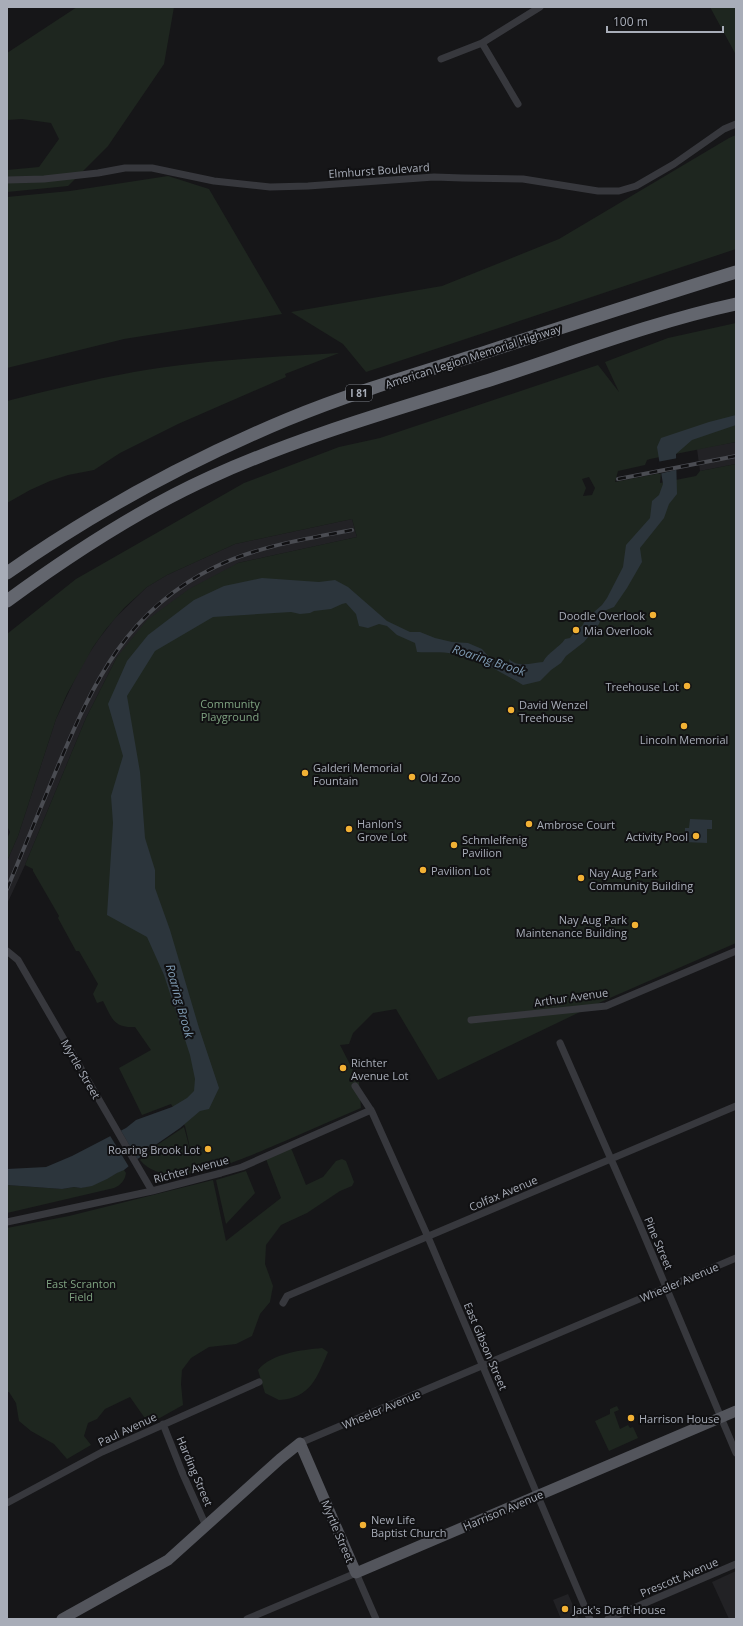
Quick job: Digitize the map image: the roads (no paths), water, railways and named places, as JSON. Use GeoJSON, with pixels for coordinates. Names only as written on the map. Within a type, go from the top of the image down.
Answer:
{"type":"FeatureCollection","features":[{"type":"Feature","properties":{"kind":"highway","name":"American Legion Memorial Highway"},"geometry":{"type":"LineString","coordinates":[[7,573],[49,545],[134,493],[215,452],[288,420],[367,390],[736,272]]}},
{"type":"Feature","properties":{"kind":"highway","name":"I 81"},"geometry":{"type":"LineString","coordinates":[[7,601],[68,558],[123,523],[172,496],[250,461],[343,427],[677,319],[736,304]]}},
{"type":"Feature","properties":{"kind":"main road","name":"Harrison Avenue"},"geometry":{"type":"LineString","coordinates":[[356,1573],[736,1411]]}},
{"type":"Feature","properties":{"kind":"main road","name":"Wheeler Avenue"},"geometry":{"type":"LineString","coordinates":[[62,1619],[163,1563],[183,1548],[280,1459],[300,1443]]}},
{"type":"Feature","properties":{"kind":"main road","name":"Myrtle Street"},"geometry":{"type":"LineString","coordinates":[[300,1443],[356,1573]]}},
{"type":"Feature","properties":{"kind":"street"},"geometry":{"type":"LineString","coordinates":[[441,59],[482,43],[540,7]]}},
{"type":"Feature","properties":{"kind":"street"},"geometry":{"type":"LineString","coordinates":[[482,43],[518,104]]}},
{"type":"Feature","properties":{"kind":"street","name":"Elmhurst Boulevard"},"geometry":{"type":"LineString","coordinates":[[7,180],[44,179],[98,173],[125,168],[152,168],[214,181],[274,187],[434,178],[464,178],[523,179],[592,190],[619,191],[636,186],[674,164],[724,129],[736,124]]}},
{"type":"Feature","properties":{"kind":"street","name":"Myrtle Street"},"geometry":{"type":"LineString","coordinates":[[7,952],[18,960],[152,1191]]}},
{"type":"Feature","properties":{"kind":"street","name":"Arthur Avenue"},"geometry":{"type":"LineString","coordinates":[[471,1020],[606,1006],[736,952]]}},
{"type":"Feature","properties":{"kind":"street","name":"Pine Street"},"geometry":{"type":"LineString","coordinates":[[560,1043],[736,1453]]}},
{"type":"Feature","properties":{"kind":"street","name":"East Gibson Street"},"geometry":{"type":"LineString","coordinates":[[355,1086],[371,1110],[428,1237],[590,1619]]}},
{"type":"Feature","properties":{"kind":"street","name":"Colfax Avenue"},"geometry":{"type":"LineString","coordinates":[[283,1303],[287,1296],[610,1158],[736,1106]]}},
{"type":"Feature","properties":{"kind":"street","name":"Richter Avenue"},"geometry":{"type":"LineString","coordinates":[[7,1222],[152,1191],[242,1167],[371,1110]]}},
{"type":"Feature","properties":{"kind":"street","name":"Wheeler Avenue"},"geometry":{"type":"LineString","coordinates":[[300,1443],[736,1258]]}},
{"type":"Feature","properties":{"kind":"street","name":"Paul Avenue"},"geometry":{"type":"LineString","coordinates":[[7,1503],[102,1452],[259,1382]]}},
{"type":"Feature","properties":{"kind":"street","name":"Harding Street"},"geometry":{"type":"LineString","coordinates":[[163,1424],[206,1526]]}},
{"type":"Feature","properties":{"kind":"street","name":"Prescott Avenue"},"geometry":{"type":"LineString","coordinates":[[608,1619],[736,1564]]}},
{"type":"Feature","properties":{"kind":"street","name":"Myrtle Street"},"geometry":{"type":"LineString","coordinates":[[356,1573],[376,1619]]}},
{"type":"Feature","properties":{"kind":"street","name":"Harrison Avenue"},"geometry":{"type":"LineString","coordinates":[[247,1619],[356,1573]]}},
{"type":"Feature","properties":{"kind":"water","name":"Roaring Brook"},"geometry":{"type":"Polygon","coordinates":[[[736,415],[736,425],[692,440],[676,454],[677,494],[669,504],[664,518],[640,548],[642,562],[627,588],[614,607],[604,611],[599,624],[584,642],[566,656],[561,663],[540,681],[523,685],[490,666],[463,656],[449,653],[417,652],[415,643],[397,635],[387,626],[379,624],[368,628],[359,626],[356,614],[346,603],[331,609],[314,611],[310,613],[300,614],[291,612],[213,617],[155,651],[127,696],[140,772],[145,838],[155,870],[155,888],[170,930],[199,1028],[219,1088],[209,1109],[200,1111],[124,1170],[92,1186],[62,1189],[7,1185],[7,1169],[46,1167],[72,1156],[126,1128],[136,1120],[172,1107],[187,1098],[194,1091],[195,1079],[190,1055],[164,975],[147,937],[107,915],[113,823],[111,796],[123,756],[108,704],[127,661],[148,635],[194,600],[224,586],[262,578],[319,582],[335,580],[348,587],[387,621],[410,632],[420,632],[435,638],[452,642],[468,643],[482,649],[493,660],[498,660],[499,664],[506,667],[510,666],[509,659],[513,662],[521,664],[543,662],[548,655],[565,639],[570,638],[576,630],[582,626],[586,619],[602,605],[623,567],[626,545],[650,518],[652,501],[659,495],[663,484],[657,447],[661,438],[709,422],[736,415]]]}},
{"type":"Feature","properties":{"kind":"water","name":"Activity Pool"},"geometry":{"type":"Polygon","coordinates":[[[690,819],[712,820],[712,829],[707,829],[707,843],[685,842],[685,828],[689,828],[690,819]]]}},
{"type":"Feature","properties":{"kind":"railway"},"geometry":{"type":"LineString","coordinates":[[618,479],[736,456]]}},
{"type":"Feature","properties":{"kind":"railway"},"geometry":{"type":"LineString","coordinates":[[7,889],[85,705],[100,677],[136,626],[158,604],[184,584],[215,567],[265,548],[352,530]]}},
{"type":"Feature","properties":{"kind":"place","name":"Doodle Overlook"},"geometry":{"type":"Point","coordinates":[653,615]}},
{"type":"Feature","properties":{"kind":"place","name":"Mia Overlook"},"geometry":{"type":"Point","coordinates":[576,630]}},
{"type":"Feature","properties":{"kind":"place","name":"Treehouse Lot"},"geometry":{"type":"Point","coordinates":[687,686]}},
{"type":"Feature","properties":{"kind":"place","name":"David Wenzel Treehouse"},"geometry":{"type":"Point","coordinates":[511,710]}},
{"type":"Feature","properties":{"kind":"place","name":"Lincoln Memorial"},"geometry":{"type":"Point","coordinates":[684,726]}},
{"type":"Feature","properties":{"kind":"place","name":"Galderi Memorial Fountain"},"geometry":{"type":"Point","coordinates":[305,773]}},
{"type":"Feature","properties":{"kind":"place","name":"Old Zoo"},"geometry":{"type":"Point","coordinates":[412,777]}},
{"type":"Feature","properties":{"kind":"place","name":"Ambrose Court"},"geometry":{"type":"Point","coordinates":[529,824]}},
{"type":"Feature","properties":{"kind":"place","name":"Hanlon's Grove Lot"},"geometry":{"type":"Point","coordinates":[349,829]}},
{"type":"Feature","properties":{"kind":"place","name":"Activity Pool"},"geometry":{"type":"Point","coordinates":[696,836]}},
{"type":"Feature","properties":{"kind":"place","name":"Schmlelfenig Pavilion"},"geometry":{"type":"Point","coordinates":[454,845]}},
{"type":"Feature","properties":{"kind":"place","name":"Pavilion Lot"},"geometry":{"type":"Point","coordinates":[423,870]}},
{"type":"Feature","properties":{"kind":"place","name":"Nay Aug Park Community Building"},"geometry":{"type":"Point","coordinates":[581,878]}},
{"type":"Feature","properties":{"kind":"place","name":"Nay Aug Park Maintenance Building"},"geometry":{"type":"Point","coordinates":[635,925]}},
{"type":"Feature","properties":{"kind":"place","name":"Richter Avenue Lot"},"geometry":{"type":"Point","coordinates":[343,1068]}},
{"type":"Feature","properties":{"kind":"place","name":"Roaring Brook Lot"},"geometry":{"type":"Point","coordinates":[208,1149]}},
{"type":"Feature","properties":{"kind":"place","name":"Harrison House"},"geometry":{"type":"Point","coordinates":[631,1418]}},
{"type":"Feature","properties":{"kind":"place","name":"New Life Baptist Church"},"geometry":{"type":"Point","coordinates":[363,1525]}},
{"type":"Feature","properties":{"kind":"place","name":"Jack's Draft House"},"geometry":{"type":"Point","coordinates":[565,1609]}},
{"type":"Feature","properties":{"kind":"park label","name":"Community Playground"},"geometry":{"type":"Point","coordinates":[230,709]}},
{"type":"Feature","properties":{"kind":"park label","name":"East Scranton Field"},"geometry":{"type":"Point","coordinates":[81,1289]}}]}
